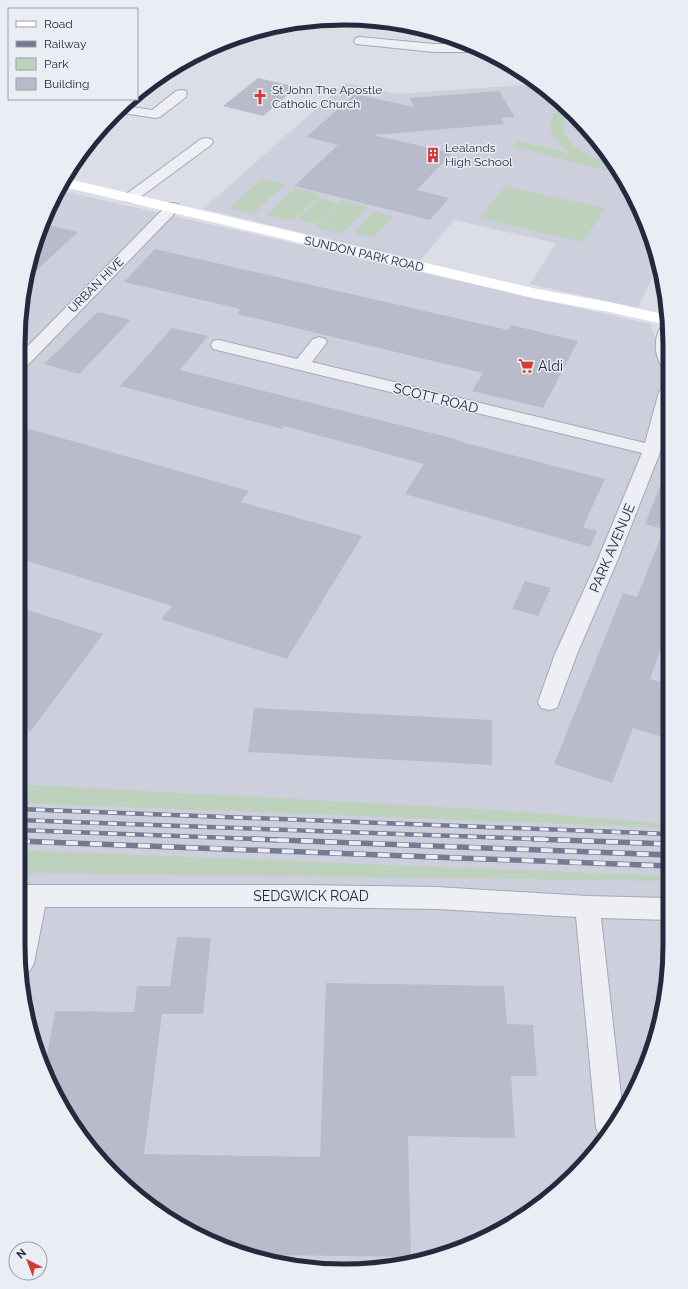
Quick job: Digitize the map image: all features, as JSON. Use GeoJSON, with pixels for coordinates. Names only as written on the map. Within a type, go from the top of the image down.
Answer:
{"type":"FeatureCollection","features":[{"type":"Feature","properties":{"kind":"street"},"geometry":{"type":"LineString","coordinates":[[360,41],[434,48],[463,48]]}},
{"type":"Feature","properties":{"kind":"street"},"geometry":{"type":"LineString","coordinates":[[127,110],[155,114],[181,94]]}},
{"type":"Feature","properties":{"kind":"street"},"geometry":{"type":"LineString","coordinates":[[130,198],[206,142]]}},
{"type":"Feature","properties":{"kind":"street","name":"SUNDON PARK ROAD"},"geometry":{"type":"LineString","coordinates":[[68,184],[173,207],[537,294],[610,307],[662,319]]}},
{"type":"Feature","properties":{"kind":"street","name":"URBAN HIVE"},"geometry":{"type":"LineString","coordinates":[[25,358],[173,207]]}},
{"type":"Feature","properties":{"kind":"street"},"geometry":{"type":"LineString","coordinates":[[301,365],[319,342]]}},
{"type":"Feature","properties":{"kind":"street","name":"SCOTT ROAD"},"geometry":{"type":"LineString","coordinates":[[220,345],[652,450]]}},
{"type":"Feature","properties":{"kind":"street","name":"PARK AVENUE"},"geometry":{"type":"LineString","coordinates":[[549,702],[566,654],[608,559],[652,450],[663,410]]}},
{"type":"Feature","properties":{"kind":"street","name":"SEDGWICK ROAD"},"geometry":{"type":"LineString","coordinates":[[25,909],[26,896],[301,896],[437,898],[587,907],[663,909]]}},
{"type":"Feature","properties":{"kind":"street"},"geometry":{"type":"LineString","coordinates":[[587,907],[609,1121]]}},
{"type":"Feature","properties":{"kind":"shaded area","name":"Lealands High School"},"geometry":{"type":"Polygon","coordinates":[[[345,83],[398,94],[529,85],[570,118],[609,167],[639,222],[655,272],[638,308],[530,284],[556,243],[454,220],[420,261],[203,209],[345,83]]]}},
{"type":"Feature","properties":{"kind":"shaded area"},"geometry":{"type":"Polygon","coordinates":[[[64,191],[650,324],[663,359],[663,388],[651,442],[663,446],[663,945],[660,987],[652,1028],[639,1067],[620,1104],[597,1139],[584,1155],[570,1171],[538,1198],[504,1221],[485,1231],[466,1240],[427,1253],[406,1258],[365,1263],[344,1264],[302,1261],[282,1258],[241,1247],[222,1240],[184,1221],[150,1198],[118,1171],[79,1122],[49,1067],[36,1028],[28,987],[25,945],[25,344],[28,302],[36,261],[49,222],[64,191]]]}},
{"type":"Feature","properties":{"kind":"green space"},"geometry":{"type":"Polygon","coordinates":[[[559,108],[568,116],[564,122],[564,131],[568,140],[586,153],[605,161],[612,172],[512,146],[518,141],[569,153],[553,135],[551,130],[550,124],[556,111],[559,108]]]}},
{"type":"Feature","properties":{"kind":"green space"},"geometry":{"type":"Polygon","coordinates":[[[262,178],[286,184],[253,214],[229,208],[262,178]]]}},
{"type":"Feature","properties":{"kind":"green space"},"geometry":{"type":"Polygon","coordinates":[[[505,186],[605,208],[583,242],[480,218],[505,186]]]}},
{"type":"Feature","properties":{"kind":"green space"},"geometry":{"type":"Polygon","coordinates":[[[295,188],[320,195],[292,221],[267,215],[295,188]]]}},
{"type":"Feature","properties":{"kind":"green space"},"geometry":{"type":"Polygon","coordinates":[[[319,198],[338,203],[317,224],[297,219],[319,198]]]}},
{"type":"Feature","properties":{"kind":"green space"},"geometry":{"type":"Polygon","coordinates":[[[342,200],[368,207],[342,234],[315,227],[342,200]]]}},
{"type":"Feature","properties":{"kind":"green space"},"geometry":{"type":"Polygon","coordinates":[[[374,211],[393,216],[373,238],[354,233],[374,211]]]}},
{"type":"Feature","properties":{"kind":"green space"},"geometry":{"type":"Polygon","coordinates":[[[25,784],[498,810],[663,824],[663,828],[25,803],[25,784]]]}},
{"type":"Feature","properties":{"kind":"green space"},"geometry":{"type":"Polygon","coordinates":[[[25,850],[663,876],[663,881],[34,873],[25,875],[25,850]]]}},
{"type":"Feature","properties":{"kind":"building","name":"St John The Apostle Catholic Church"},"geometry":{"type":"Polygon","coordinates":[[[258,78],[297,87],[263,116],[223,106],[258,78]]]}},
{"type":"Feature","properties":{"kind":"building","name":"Lealands High School"},"geometry":{"type":"Polygon","coordinates":[[[499,91],[515,117],[501,118],[504,124],[373,135],[452,153],[417,190],[449,198],[430,220],[294,186],[338,145],[306,137],[355,94],[414,107],[410,98],[499,91]]]}},
{"type":"Feature","properties":{"kind":"building"},"geometry":{"type":"Polygon","coordinates":[[[48,225],[78,232],[33,274],[48,225]]]}},
{"type":"Feature","properties":{"kind":"building"},"geometry":{"type":"Polygon","coordinates":[[[155,249],[508,330],[511,325],[578,341],[543,408],[472,391],[483,373],[237,314],[240,309],[124,282],[155,249]]]}},
{"type":"Feature","properties":{"kind":"building"},"geometry":{"type":"Polygon","coordinates":[[[98,312],[131,320],[79,374],[44,364],[98,312]]]}},
{"type":"Feature","properties":{"kind":"building"},"geometry":{"type":"Polygon","coordinates":[[[172,328],[208,336],[180,370],[459,440],[458,441],[605,479],[583,527],[597,531],[590,547],[405,494],[424,464],[284,426],[282,429],[120,386],[172,328]]]}},
{"type":"Feature","properties":{"kind":"building"},"geometry":{"type":"Polygon","coordinates":[[[25,428],[249,491],[241,502],[362,536],[287,659],[161,619],[172,606],[25,560],[25,428]]]}},
{"type":"Feature","properties":{"kind":"building"},"geometry":{"type":"Polygon","coordinates":[[[663,478],[663,529],[645,524],[663,478]]]}},
{"type":"Feature","properties":{"kind":"building"},"geometry":{"type":"Polygon","coordinates":[[[663,532],[663,643],[650,679],[663,683],[663,737],[633,728],[612,783],[554,764],[623,593],[637,597],[663,532]]]}},
{"type":"Feature","properties":{"kind":"building"},"geometry":{"type":"Polygon","coordinates":[[[525,581],[551,588],[538,616],[512,609],[525,581]]]}},
{"type":"Feature","properties":{"kind":"building"},"geometry":{"type":"Polygon","coordinates":[[[25,609],[103,634],[30,732],[25,730],[25,609]]]}},
{"type":"Feature","properties":{"kind":"building"},"geometry":{"type":"Polygon","coordinates":[[[254,708],[492,720],[492,765],[248,752],[254,708]]]}},
{"type":"Feature","properties":{"kind":"building"},"geometry":{"type":"Polygon","coordinates":[[[177,937],[211,938],[203,1014],[162,1014],[144,1154],[320,1157],[326,983],[504,986],[507,1024],[533,1025],[537,1076],[511,1076],[515,1138],[408,1136],[411,1257],[273,1256],[261,1253],[222,1240],[184,1221],[150,1198],[118,1171],[79,1122],[58,1086],[46,1060],[55,1011],[134,1012],[137,986],[170,986],[177,937]]]}},
{"type":"Feature","properties":{"kind":"railway"},"geometry":{"type":"LineString","coordinates":[[25,809],[663,834]]}},
{"type":"Feature","properties":{"kind":"railway"},"geometry":{"type":"LineString","coordinates":[[25,820],[561,840]]}},
{"type":"Feature","properties":{"kind":"railway"},"geometry":{"type":"LineString","coordinates":[[25,830],[279,840]]}},
{"type":"Feature","properties":{"kind":"railway"},"geometry":{"type":"LineString","coordinates":[[253,839],[279,840]]}},
{"type":"Feature","properties":{"kind":"railway"},"geometry":{"type":"LineString","coordinates":[[534,839],[561,840]]}},
{"type":"Feature","properties":{"kind":"railway"},"geometry":{"type":"LineString","coordinates":[[279,840],[663,855]]}},
{"type":"Feature","properties":{"kind":"railway"},"geometry":{"type":"LineString","coordinates":[[561,840],[663,844]]}},
{"type":"Feature","properties":{"kind":"railway"},"geometry":{"type":"LineString","coordinates":[[25,841],[663,866]]}},
{"type":"Feature","properties":{"kind":"place","name":"St John The Apostle Catholic Church"},"geometry":{"type":"Point","coordinates":[260,97]}},
{"type":"Feature","properties":{"kind":"place","name":"Lealands High School"},"geometry":{"type":"Point","coordinates":[433,155]}},
{"type":"Feature","properties":{"kind":"place","name":"Aldi"},"geometry":{"type":"Point","coordinates":[526,366]}}]}
